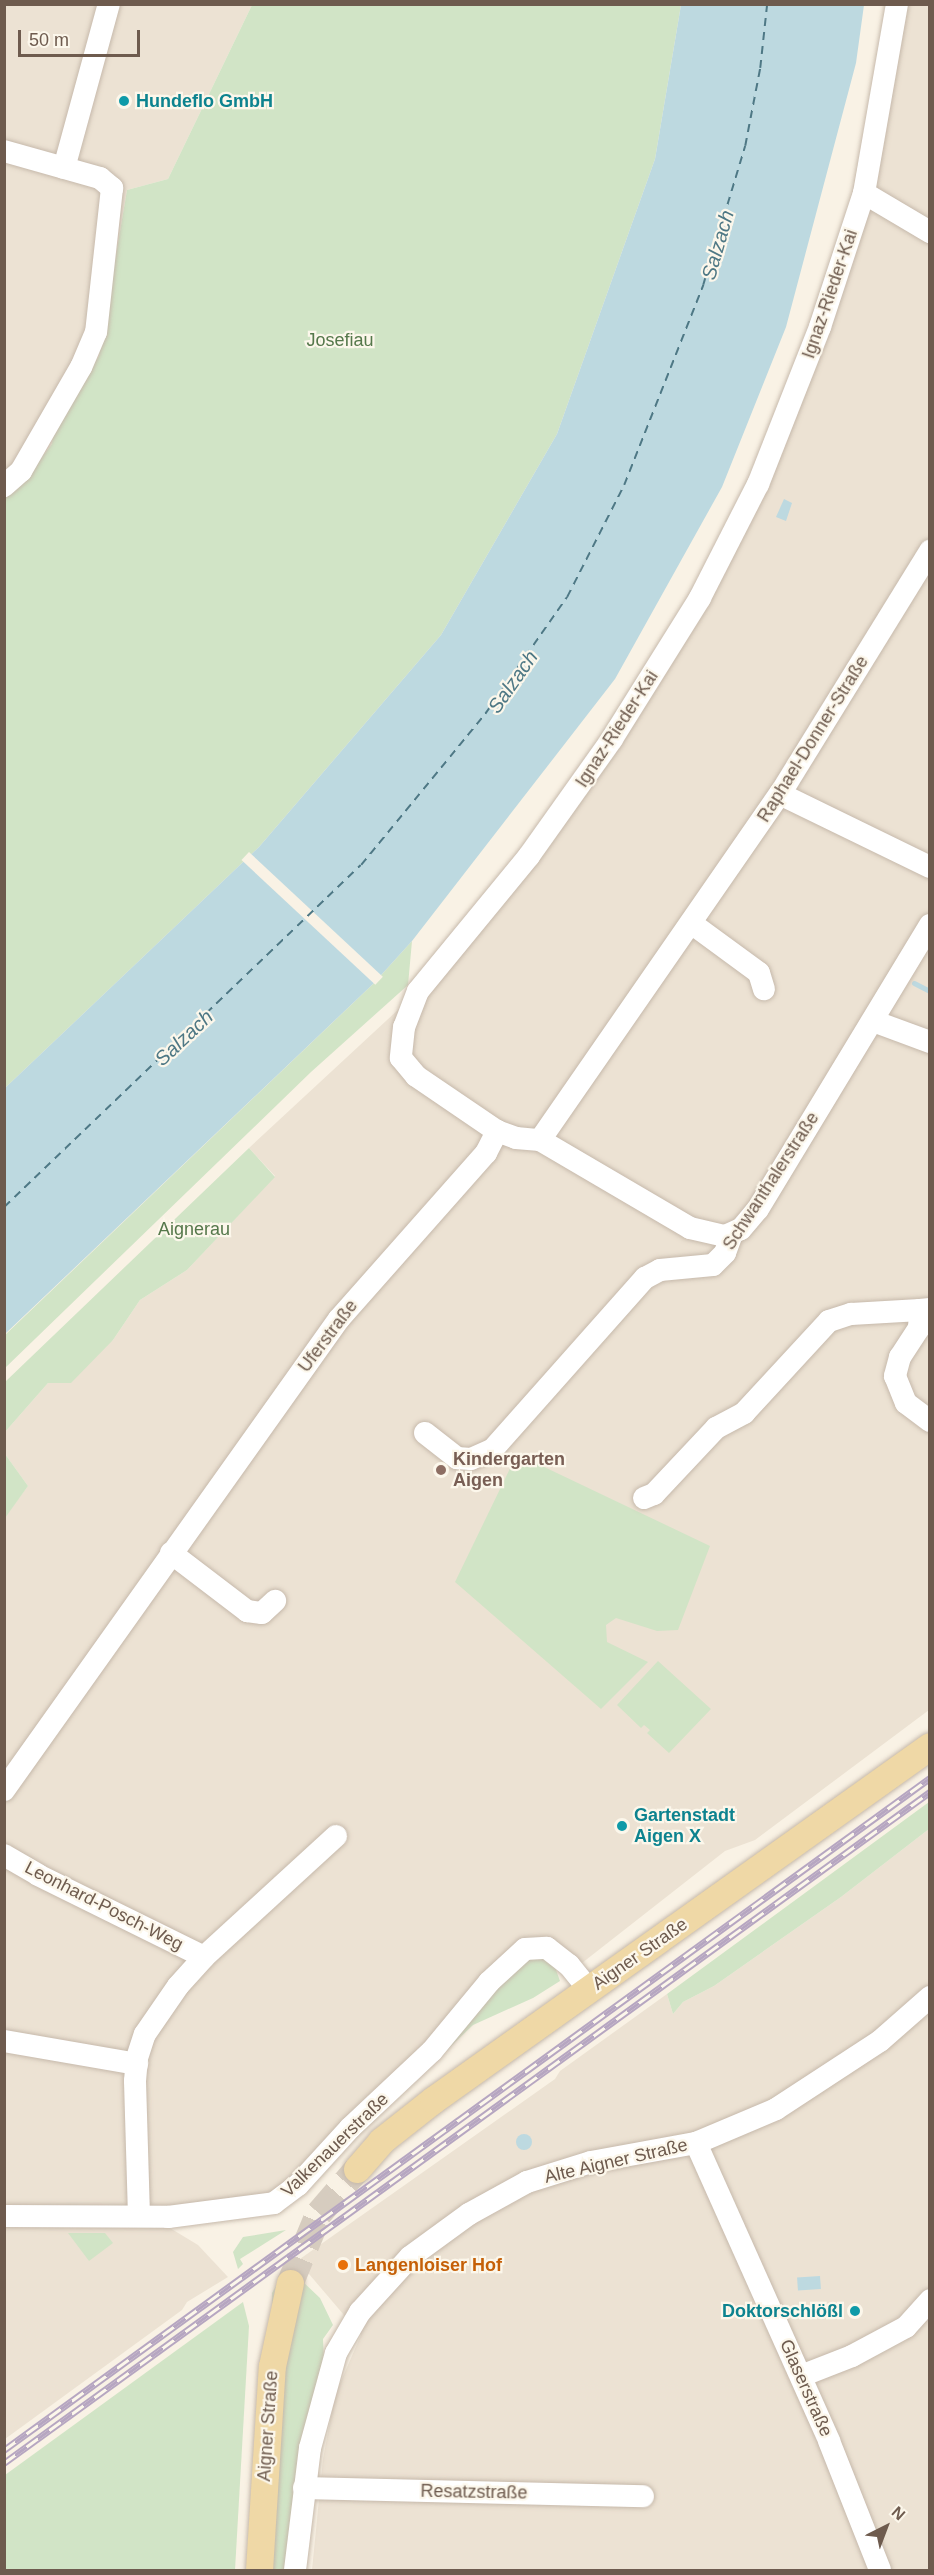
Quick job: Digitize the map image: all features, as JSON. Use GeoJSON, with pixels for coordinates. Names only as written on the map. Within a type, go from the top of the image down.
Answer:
{"type":"FeatureCollection","features":[{"type":"Feature","properties":{"kind":"main road","name":"Aigner Straße"},"geometry":{"type":"LineString","coordinates":[[357,2169],[399,2126],[930,1746]]}},
{"type":"Feature","properties":{"kind":"main road","name":"Aigner Straße"},"geometry":{"type":"LineString","coordinates":[[258,2571],[272,2366],[290,2283]]}},
{"type":"Feature","properties":{"kind":"street"},"geometry":{"type":"LineString","coordinates":[[64,168],[109,4]]}},
{"type":"Feature","properties":{"kind":"street","name":"Ignaz-Rieder-Kai"},"geometry":{"type":"LineString","coordinates":[[732,1234],[710,1235],[690,1228],[540,1140],[516,1138],[497,1131],[406,1068],[401,1058],[401,1042],[410,1007],[429,975],[480,917],[558,816],[640,697],[700,598],[758,484],[820,327],[864,193],[897,4]]}},
{"type":"Feature","properties":{"kind":"street"},"geometry":{"type":"LineString","coordinates":[[4,151],[100,178],[112,188],[96,332],[81,367],[21,471],[4,486]]}},
{"type":"Feature","properties":{"kind":"street"},"geometry":{"type":"LineString","coordinates":[[864,193],[930,232]]}},
{"type":"Feature","properties":{"kind":"street","name":"Raphael-Donner-Straße"},"geometry":{"type":"LineString","coordinates":[[540,1140],[780,794],[930,551]]}},
{"type":"Feature","properties":{"kind":"street"},"geometry":{"type":"LineString","coordinates":[[780,794],[930,867]]}},
{"type":"Feature","properties":{"kind":"street"},"geometry":{"type":"LineString","coordinates":[[691,923],[759,973],[764,989]]}},
{"type":"Feature","properties":{"kind":"street","name":"Schwanthalerstraße"},"geometry":{"type":"LineString","coordinates":[[425,1433],[456,1458],[466,1460],[483,1455],[501,1441],[645,1278],[660,1270],[713,1265],[725,1253],[732,1234],[752,1218],[930,925]]}},
{"type":"Feature","properties":{"kind":"street"},"geometry":{"type":"LineString","coordinates":[[873,1021],[930,1042]]}},
{"type":"Feature","properties":{"kind":"street","name":"Uferstraße"},"geometry":{"type":"LineString","coordinates":[[4,1790],[339,1319],[486,1153],[497,1131]]}},
{"type":"Feature","properties":{"kind":"street"},"geometry":{"type":"LineString","coordinates":[[644,1498],[654,1494],[719,1425],[744,1413],[830,1321],[851,1314],[925,1310],[919,1328],[900,1357],[895,1376],[906,1403],[930,1421]]}},
{"type":"Feature","properties":{"kind":"street"},"geometry":{"type":"LineString","coordinates":[[171,1553],[248,1611],[262,1613],[275,1601]]}},
{"type":"Feature","properties":{"kind":"street","name":"Leonhard-Posch-Weg"},"geometry":{"type":"LineString","coordinates":[[139,2216],[137,2064],[139,2049],[152,2022],[204,1957],[336,1836]]}},
{"type":"Feature","properties":{"kind":"street","name":"Leonhard-Posch-Weg"},"geometry":{"type":"LineString","coordinates":[[4,1855],[38,1875],[204,1957]]}},
{"type":"Feature","properties":{"kind":"street","name":"Valkenauerstraße"},"geometry":{"type":"LineString","coordinates":[[4,2216],[168,2217],[255,2208],[287,2195],[350,2128],[432,2051],[489,1982],[525,1949],[547,1948],[569,1965],[589,1990]]}},
{"type":"Feature","properties":{"kind":"street","name":"Alte Aigner Straße"},"geometry":{"type":"LineString","coordinates":[[295,2571],[304,2488],[315,2423],[342,2338],[374,2295],[410,2257],[460,2219],[527,2182],[591,2162],[696,2143],[755,2119],[816,2085],[880,2041],[930,1997]]}},
{"type":"Feature","properties":{"kind":"street"},"geometry":{"type":"LineString","coordinates":[[4,2041],[137,2064]]}},
{"type":"Feature","properties":{"kind":"street","name":"Glaserstraße"},"geometry":{"type":"LineString","coordinates":[[696,2143],[801,2376],[880,2571]]}},
{"type":"Feature","properties":{"kind":"street"},"geometry":{"type":"LineString","coordinates":[[801,2376],[852,2356],[906,2327],[930,2300]]}},
{"type":"Feature","properties":{"kind":"street","name":"Resatzstraße"},"geometry":{"type":"LineString","coordinates":[[304,2488],[643,2496]]}},
{"type":"Feature","properties":{"kind":"shaded area"},"geometry":{"type":"Polygon","coordinates":[[[4,5],[252,5],[168,179],[127,190],[99,356],[54,421],[52,444],[24,480],[4,491],[4,5]]]}},
{"type":"Feature","properties":{"kind":"shaded area"},"geometry":{"type":"Polygon","coordinates":[[[889,5],[929,5],[929,1710],[755,1840],[725,1851],[582,1963],[568,1952],[475,1992],[279,2194],[165,2225],[198,2245],[228,2277],[187,2302],[182,2310],[5,2439],[4,1518],[28,1486],[5,1454],[5,1432],[48,1383],[113,1340],[140,1300],[187,1270],[275,1176],[249,1148],[428,982],[709,592],[835,279],[889,5]]]}},
{"type":"Feature","properties":{"kind":"shaded area"},"geometry":{"type":"Polygon","coordinates":[[[929,1829],[929,2570],[312,2570],[323,2459],[335,2395],[361,2335],[309,2274],[290,2266],[555,2079],[560,2071],[667,1994],[673,2014],[683,2002],[714,1986],[841,1897],[929,1829]]]}},
{"type":"Feature","properties":{"kind":"green space","name":"Josefiau"},"geometry":{"type":"Polygon","coordinates":[[[252,5],[681,5],[655,159],[557,434],[441,635],[259,847],[5,1088],[5,491],[24,480],[52,444],[54,421],[99,356],[127,190],[168,179],[252,5]]]}},
{"type":"Feature","properties":{"kind":"green space"},"geometry":{"type":"Polygon","coordinates":[[[412,941],[408,985],[311,1072],[5,1368],[5,1335],[373,984],[412,941]]]}},
{"type":"Feature","properties":{"kind":"green space","name":"Aignerau"},"geometry":{"type":"Polygon","coordinates":[[[249,1148],[275,1177],[187,1270],[140,1300],[113,1340],[71,1383],[48,1383],[5,1432],[5,1382],[249,1148]]]}},
{"type":"Feature","properties":{"kind":"green space"},"geometry":{"type":"Polygon","coordinates":[[[5,1454],[28,1486],[4,1518],[5,1454]]]}},
{"type":"Feature","properties":{"kind":"green space"},"geometry":{"type":"Polygon","coordinates":[[[517,1454],[710,1546],[678,1630],[657,1631],[616,1618],[606,1625],[607,1642],[648,1662],[601,1709],[455,1582],[517,1454]]]}},
{"type":"Feature","properties":{"kind":"green space"},"geometry":{"type":"Polygon","coordinates":[[[658,1661],[711,1709],[669,1753],[647,1733],[650,1730],[644,1725],[641,1728],[617,1705],[658,1661]]]}},
{"type":"Feature","properties":{"kind":"green space"},"geometry":{"type":"Polygon","coordinates":[[[929,1802],[929,1829],[841,1897],[714,1986],[683,2002],[673,2014],[667,1994],[929,1802]]]}},
{"type":"Feature","properties":{"kind":"green space"},"geometry":{"type":"Polygon","coordinates":[[[544,1958],[555,1967],[560,1981],[533,1998],[473,2025],[334,2159],[310,2188],[332,2158],[512,1970],[526,1959],[544,1958]]]}},
{"type":"Feature","properties":{"kind":"green space"},"geometry":{"type":"Polygon","coordinates":[[[286,2230],[240,2259],[243,2264],[238,2269],[233,2252],[243,2237],[286,2230]]]}},
{"type":"Feature","properties":{"kind":"green space"},"geometry":{"type":"Polygon","coordinates":[[[68,2233],[105,2233],[113,2243],[89,2261],[68,2233]]]}},
{"type":"Feature","properties":{"kind":"green space"},"geometry":{"type":"Polygon","coordinates":[[[301,2280],[320,2298],[333,2325],[323,2339],[324,2362],[287,2570],[272,2570],[272,2293],[276,2286],[301,2280]]]}},
{"type":"Feature","properties":{"kind":"green space"},"geometry":{"type":"Polygon","coordinates":[[[243,2302],[249,2326],[235,2570],[5,2570],[5,2475],[243,2302]]]}},
{"type":"Feature","properties":{"kind":"water","name":"Salzach"},"geometry":{"type":"Polygon","coordinates":[[[681,5],[864,5],[856,63],[786,327],[722,487],[615,679],[412,941],[373,984],[5,1334],[5,1088],[259,847],[441,635],[557,434],[655,159],[681,5]]]}},
{"type":"Feature","properties":{"kind":"water"},"geometry":{"type":"Polygon","coordinates":[[[784,499],[792,503],[786,521],[776,517],[784,499]]]}},
{"type":"Feature","properties":{"kind":"water"},"geometry":{"type":"Polygon","coordinates":[[[524,2134],[530,2136],[532,2142],[530,2148],[524,2150],[518,2148],[516,2142],[518,2136],[524,2134]]]}},
{"type":"Feature","properties":{"kind":"water"},"geometry":{"type":"Polygon","coordinates":[[[820,2276],[821,2289],[798,2291],[797,2278],[820,2276]]]}},
{"type":"Feature","properties":{"kind":"pier"},"geometry":{"type":"Polygon","coordinates":[[[249,852],[383,977],[375,985],[241,860],[249,852]]]}},
{"type":"Feature","properties":{"kind":"waterway"},"geometry":{"type":"LineString","coordinates":[[914,983],[930,991]]}},
{"type":"Feature","properties":{"kind":"ferry route"},"geometry":{"type":"LineString","coordinates":[[4,1207],[361,865],[485,714],[567,597],[624,485],[703,285],[745,146],[760,68],[767,4]]}},
{"type":"Feature","properties":{"kind":"tunnel"},"geometry":{"type":"LineString","coordinates":[[290,2283],[319,2213],[357,2169]]}},
{"type":"Feature","properties":{"kind":"railway"},"geometry":{"type":"LineString","coordinates":[[4,2450],[930,1778]]}},
{"type":"Feature","properties":{"kind":"railway"},"geometry":{"type":"LineString","coordinates":[[4,2463],[930,1792]]}},
{"type":"Feature","properties":{"kind":"place","name":"Hundeflo GmbH"},"geometry":{"type":"Point","coordinates":[124,101]}},
{"type":"Feature","properties":{"kind":"place","name":"Kindergarten Aigen"},"geometry":{"type":"Point","coordinates":[441,1470]}},
{"type":"Feature","properties":{"kind":"place","name":"Gartenstadt Aigen X"},"geometry":{"type":"Point","coordinates":[622,1826]}},
{"type":"Feature","properties":{"kind":"place","name":"Langenloiser Hof"},"geometry":{"type":"Point","coordinates":[343,2265]}},
{"type":"Feature","properties":{"kind":"place","name":"Doktorschlößl"},"geometry":{"type":"Point","coordinates":[855,2311]}}]}
